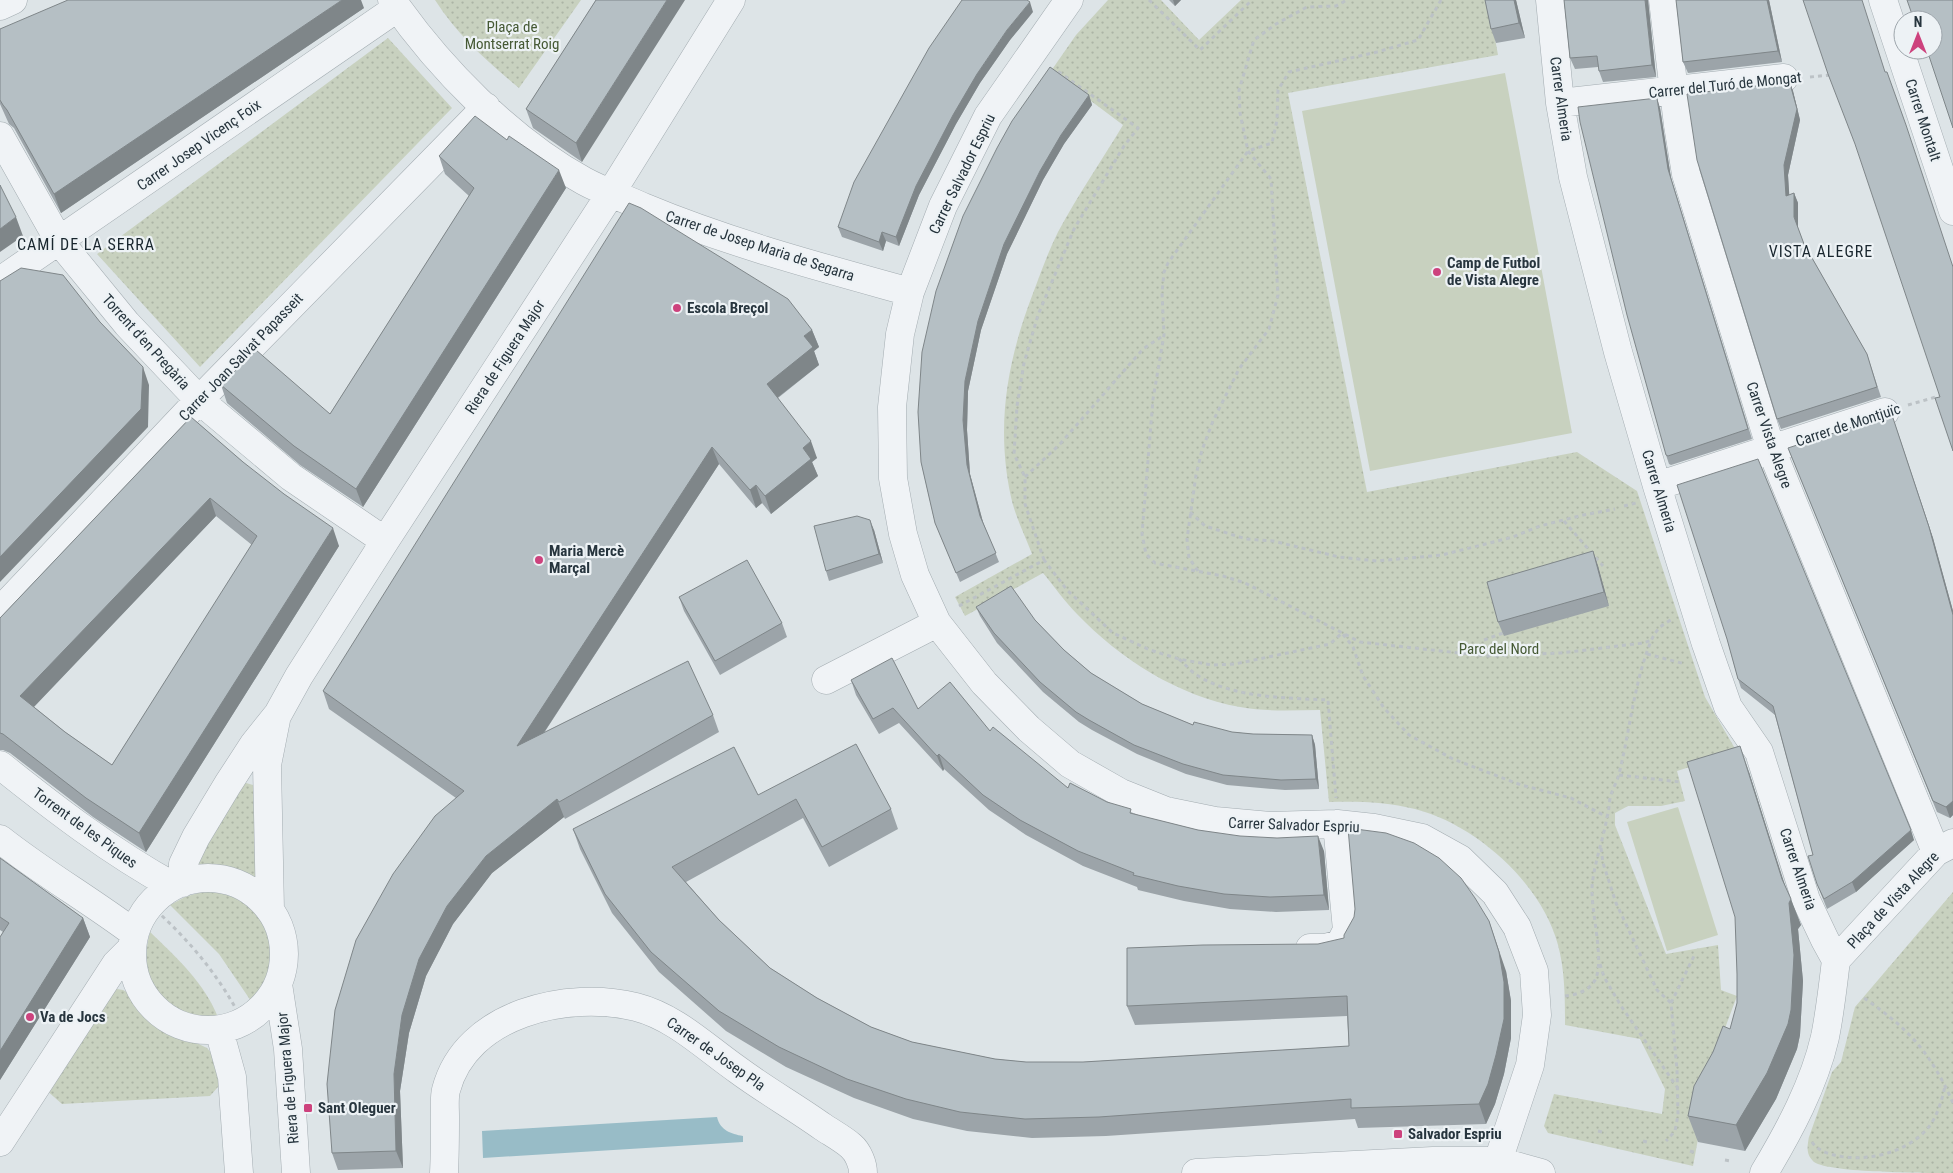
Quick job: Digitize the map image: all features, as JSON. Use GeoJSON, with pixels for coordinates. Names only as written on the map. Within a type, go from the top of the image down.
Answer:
{"type":"FeatureCollection","features":[{"type":"Feature","properties":{"kind":"street"},"geometry":{"type":"LineString","coordinates":[[0,6],[13,0]]}},
{"type":"Feature","properties":{"kind":"street","name":"Riera de Figuera Major"},"geometry":{"type":"LineString","coordinates":[[278,714],[299,676],[385,541],[611,193],[730,0]]}},
{"type":"Feature","properties":{"kind":"street","name":"Carrer Salvador Espriu"},"geometry":{"type":"LineString","coordinates":[[1068,0],[988,116],[943,206],[910,292],[900,334],[892,407],[893,478],[903,534],[915,575],[937,623],[984,683],[1030,729],[1070,764],[1121,793],[1166,811],[1215,822],[1270,826],[1337,813],[1374,828],[1422,838],[1460,859],[1496,893],[1517,927],[1534,971],[1537,1014],[1530,1065],[1496,1167]]}},
{"type":"Feature","properties":{"kind":"street","name":"Carrer Almeria"},"geometry":{"type":"LineString","coordinates":[[1550,0],[1560,103],[1573,176],[1618,352],[1657,486],[1706,644],[1728,707],[1759,752],[1806,900],[1836,960]]}},
{"type":"Feature","properties":{"kind":"street","name":"Carrer Vista Alegre"},"geometry":{"type":"LineString","coordinates":[[1663,0],[1686,174],[1771,450],[1944,847]]}},
{"type":"Feature","properties":{"kind":"street","name":"Carrer Montalt"},"geometry":{"type":"LineString","coordinates":[[1883,0],[1953,210]]}},
{"type":"Feature","properties":{"kind":"street","name":"Carrer de Josep Maria de Segarra"},"geometry":{"type":"LineString","coordinates":[[395,4],[438,58],[486,108],[514,132],[561,167],[585,182],[670,218],[747,244],[910,292]]}},
{"type":"Feature","properties":{"kind":"street","name":"Carrer Josep Vicenç Foix"},"geometry":{"type":"LineString","coordinates":[[0,281],[395,4]]}},
{"type":"Feature","properties":{"kind":"street","name":"Carrer del Turó de Mongat"},"geometry":{"type":"LineString","coordinates":[[1560,103],[1784,78]]}},
{"type":"Feature","properties":{"kind":"street","name":"Carrer Joan Salvat Papasseit"},"geometry":{"type":"LineString","coordinates":[[0,611],[199,400],[486,108]]}},
{"type":"Feature","properties":{"kind":"street","name":"Torrent d'en Pregària"},"geometry":{"type":"LineString","coordinates":[[0,136],[59,241],[127,324],[199,400],[291,476],[385,541]]}},
{"type":"Feature","properties":{"kind":"street","name":"Carrer de Montjuïc"},"geometry":{"type":"LineString","coordinates":[[1657,486],[1885,412]]}},
{"type":"Feature","properties":{"kind":"street"},"geometry":{"type":"LineString","coordinates":[[826,680],[937,623]]}},
{"type":"Feature","properties":{"kind":"street"},"geometry":{"type":"LineString","coordinates":[[177,885],[183,864],[196,837],[249,752],[278,714]]}},
{"type":"Feature","properties":{"kind":"street"},"geometry":{"type":"LineString","coordinates":[[270,910],[267,765],[278,714]]}},
{"type":"Feature","properties":{"kind":"street","name":"Torrent de les Piques"},"geometry":{"type":"LineString","coordinates":[[0,765],[135,865],[177,885]]}},
{"type":"Feature","properties":{"kind":"street"},"geometry":{"type":"LineString","coordinates":[[1286,948],[1325,948],[1340,944],[1347,930],[1337,813]]}},
{"type":"Feature","properties":{"kind":"street"},"geometry":{"type":"LineString","coordinates":[[0,839],[45,873],[101,909],[132,941],[132,968],[140,990],[166,1018],[193,1029],[231,1026],[264,1006],[278,984],[284,959],[282,935],[270,910],[259,897],[238,884],[217,878],[192,879],[177,885],[149,905],[132,941],[0,1142]]}},
{"type":"Feature","properties":{"kind":"street","name":"Plaça de Vista Alegre"},"geometry":{"type":"LineString","coordinates":[[1836,960],[1944,847]]}},
{"type":"Feature","properties":{"kind":"street"},"geometry":{"type":"LineString","coordinates":[[1764,1173],[1803,1100],[1816,1068],[1825,1036],[1836,960]]}},
{"type":"Feature","properties":{"kind":"street","name":"Riera de Figuera Major"},"geometry":{"type":"LineString","coordinates":[[278,984],[288,1049],[296,1173]]}},
{"type":"Feature","properties":{"kind":"street","name":"Carrer de Josep Pla"},"geometry":{"type":"LineString","coordinates":[[444,1173],[445,1091],[454,1068],[474,1042],[502,1022],[532,1010],[568,1002],[599,1001],[636,1007],[661,1016],[694,1036],[738,1070],[853,1147],[863,1166],[863,1173]]}},
{"type":"Feature","properties":{"kind":"street"},"geometry":{"type":"LineString","coordinates":[[231,1026],[232,1077],[239,1173]]}},
{"type":"Feature","properties":{"kind":"street"},"geometry":{"type":"LineString","coordinates":[[1196,1173],[1347,1169],[1433,1160],[1541,1173]]}},
{"type":"Feature","properties":{"kind":"path"},"geometry":{"type":"LineString","coordinates":[[1149,0],[1200,50],[1252,0]]}},
{"type":"Feature","properties":{"kind":"path"},"geometry":{"type":"LineString","coordinates":[[1198,571],[1189,558],[1187,539],[1198,467],[1213,421],[1239,369],[1269,329],[1278,295],[1271,180],[1248,151],[1240,113],[1239,90],[1254,40],[1276,24],[1307,7],[1336,6],[1347,0]]}},
{"type":"Feature","properties":{"kind":"path"},"geometry":{"type":"LineString","coordinates":[[1441,0],[1418,40],[1377,52],[1289,72],[1278,90],[1277,120],[1272,143],[1248,151],[1168,263],[1164,272],[1162,293],[1164,335],[1153,399],[1142,534],[1146,554],[1156,564],[1223,576],[1244,584],[1360,642],[1486,656],[1561,653],[1643,643],[1652,640]]}},
{"type":"Feature","properties":{"kind":"path"},"geometry":{"type":"LineString","coordinates":[[1056,70],[1138,128],[1124,146],[1074,229],[1038,315],[1024,363],[1017,406],[1014,454],[1025,477],[1025,504],[1044,560],[1067,590],[1113,633],[1150,650],[1179,659],[1211,665],[1235,664],[1330,644],[1342,633]]}},
{"type":"Feature","properties":{"kind":"path","name":"Carrer del Turó de Mongat"},"geometry":{"type":"LineString","coordinates":[[1784,78],[1833,75]]}},
{"type":"Feature","properties":{"kind":"path"},"geometry":{"type":"LineString","coordinates":[[1025,477],[1060,444],[1143,349],[1164,335]]}},
{"type":"Feature","properties":{"kind":"path","name":"Carrer de Montjuïc"},"geometry":{"type":"LineString","coordinates":[[1885,412],[1944,395]]}},
{"type":"Feature","properties":{"kind":"path"},"geometry":{"type":"LineString","coordinates":[[1190,512],[1204,526],[1246,539],[1273,541],[1339,557],[1377,561],[1442,555],[1513,537],[1540,526],[1615,509]]}},
{"type":"Feature","properties":{"kind":"path"},"geometry":{"type":"LineString","coordinates":[[1564,521],[1603,566]]}},
{"type":"Feature","properties":{"kind":"path"},"geometry":{"type":"LineString","coordinates":[[960,606],[1044,560]]}},
{"type":"Feature","properties":{"kind":"path"},"geometry":{"type":"LineString","coordinates":[[1677,1087],[1661,1066],[1644,1036],[1604,977],[1599,962],[1592,895],[1593,877],[1610,797],[1619,775],[1626,736],[1647,654],[1660,626],[1679,617]]}},
{"type":"Feature","properties":{"kind":"path"},"geometry":{"type":"LineString","coordinates":[[1342,633],[1353,647],[1363,676],[1384,708],[1409,735],[1453,759],[1521,785],[1570,798],[1607,817]]}},
{"type":"Feature","properties":{"kind":"path"},"geometry":{"type":"LineString","coordinates":[[1484,640],[1503,633]]}},
{"type":"Feature","properties":{"kind":"path"},"geometry":{"type":"LineString","coordinates":[[1647,654],[1687,664]]}},
{"type":"Feature","properties":{"kind":"path"},"geometry":{"type":"LineString","coordinates":[[1179,659],[1199,677],[1235,690],[1280,698],[1328,700],[1337,813]]}},
{"type":"Feature","properties":{"kind":"path"},"geometry":{"type":"LineString","coordinates":[[1619,775],[1680,782]]}},
{"type":"Feature","properties":{"kind":"path"},"geometry":{"type":"LineString","coordinates":[[1600,845],[1603,864],[1616,903],[1657,990],[1670,1003]]}},
{"type":"Feature","properties":{"kind":"path"},"geometry":{"type":"LineString","coordinates":[[149,905],[188,941],[223,988],[231,1026]]}},
{"type":"Feature","properties":{"kind":"path"},"geometry":{"type":"LineString","coordinates":[[1666,1141],[1675,1131],[1678,1115],[1670,1003],[1694,956]]}},
{"type":"Feature","properties":{"kind":"path"},"geometry":{"type":"LineString","coordinates":[[1565,996],[1575,995],[1586,990],[1596,979],[1599,962]]}},
{"type":"Feature","properties":{"kind":"path"},"geometry":{"type":"LineString","coordinates":[[1864,998],[1909,1032],[1930,1060],[1953,1104]]}},
{"type":"Feature","properties":{"kind":"path"},"geometry":{"type":"LineString","coordinates":[[1809,1137],[1814,1146],[1825,1153],[1847,1158],[1865,1158],[1890,1152],[1911,1143],[1928,1128],[1937,1113],[1945,1086]]}},
{"type":"Feature","properties":{"kind":"path"},"geometry":{"type":"LineString","coordinates":[[1598,1131],[1606,1133]]}},
{"type":"Feature","properties":{"kind":"path"},"geometry":{"type":"LineString","coordinates":[[1643,1141],[1651,1143]]}},
{"type":"Feature","properties":{"kind":"path"},"geometry":{"type":"LineString","coordinates":[[1690,1151],[1696,1153]]}},
{"type":"Feature","properties":{"kind":"path"},"geometry":{"type":"LineString","coordinates":[[1725,1160],[1732,1161]]}},
{"type":"Feature","properties":{"kind":"green space","name":"Plaça de Montserrat Roig"},"geometry":{"type":"Polygon","coordinates":[[[435,0],[581,0],[519,88],[463,36],[435,0]]]}},
{"type":"Feature","properties":{"kind":"green space","name":"Parc del Nord"},"geometry":{"type":"Polygon","coordinates":[[[1108,0],[1161,0],[1199,40],[1241,0],[1488,0],[1498,55],[1288,93],[1367,492],[1577,452],[1637,491],[1705,697],[1737,752],[1677,771],[1685,801],[1661,806],[1628,806],[1615,813],[1615,825],[1666,954],[1718,945],[1721,990],[1737,996],[1718,1047],[1693,1166],[1548,1133],[1544,1126],[1554,1094],[1662,1114],[1665,1089],[1640,1039],[1565,1025],[1562,965],[1558,945],[1550,922],[1538,900],[1522,879],[1504,860],[1483,843],[1461,828],[1415,809],[1372,802],[1329,802],[1320,710],[1250,709],[1217,702],[1173,685],[1151,673],[1112,646],[1073,609],[1043,573],[965,616],[955,597],[1032,554],[1013,504],[1006,470],[1004,417],[1007,391],[1011,365],[1026,314],[1058,232],[1123,125],[1051,71],[1076,35],[1108,0]]]}},
{"type":"Feature","properties":{"kind":"green space"},"geometry":{"type":"Polygon","coordinates":[[[388,38],[452,108],[200,367],[97,254],[388,38]]]}},
{"type":"Feature","properties":{"kind":"green space","name":"Camp de Futbol de Vista Alegre"},"geometry":{"type":"Polygon","coordinates":[[[1505,73],[1572,433],[1370,471],[1302,111],[1505,73]]]}},
{"type":"Feature","properties":{"kind":"green space"},"geometry":{"type":"Polygon","coordinates":[[[246,783],[253,785],[257,792],[256,877],[244,877],[225,870],[200,867],[197,865],[197,850],[238,786],[246,783]]]}},
{"type":"Feature","properties":{"kind":"green space"},"geometry":{"type":"Polygon","coordinates":[[[1678,807],[1718,935],[1667,951],[1627,822],[1678,807]]]}},
{"type":"Feature","properties":{"kind":"green space"},"geometry":{"type":"Polygon","coordinates":[[[201,892],[223,893],[236,897],[251,906],[270,931],[274,946],[271,976],[264,991],[253,1004],[219,954],[170,905],[185,897],[201,892]]]}},
{"type":"Feature","properties":{"kind":"green space"},"geometry":{"type":"Polygon","coordinates":[[[1953,892],[1953,1173],[1858,1170],[1824,1166],[1814,1162],[1808,1151],[1809,1137],[1832,1072],[1841,1062],[1855,1007],[1953,892]]]}},
{"type":"Feature","properties":{"kind":"green space"},"geometry":{"type":"Polygon","coordinates":[[[150,932],[199,983],[219,1020],[200,1019],[184,1014],[170,1006],[159,996],[147,968],[150,932]]]}},
{"type":"Feature","properties":{"kind":"green space"},"geometry":{"type":"Polygon","coordinates":[[[117,989],[129,993],[163,1027],[207,1048],[218,1061],[225,1079],[210,1096],[62,1104],[45,1089],[110,991],[117,989]]]}},
{"type":"Feature","properties":{"kind":"water"},"geometry":{"type":"Polygon","coordinates":[[[717,1117],[723,1128],[727,1131],[743,1136],[743,1142],[483,1158],[482,1131],[717,1117]]]}},
{"type":"Feature","properties":{"kind":"building"},"geometry":{"type":"Polygon","coordinates":[[[68,0],[342,0],[54,194],[0,100],[0,29],[68,0]]]}},
{"type":"Feature","properties":{"kind":"building"},"geometry":{"type":"Polygon","coordinates":[[[596,0],[667,0],[576,143],[526,109],[596,0]]]}},
{"type":"Feature","properties":{"kind":"building"},"geometry":{"type":"Polygon","coordinates":[[[962,0],[1027,0],[1030,2],[1007,30],[977,74],[953,115],[916,186],[896,237],[882,232],[879,242],[838,227],[854,182],[929,48],[962,0]]]}},
{"type":"Feature","properties":{"kind":"building"},"geometry":{"type":"Polygon","coordinates":[[[1485,0],[1514,0],[1519,23],[1491,29],[1485,0]]]}},
{"type":"Feature","properties":{"kind":"building"},"geometry":{"type":"Polygon","coordinates":[[[1564,0],[1645,0],[1652,65],[1599,71],[1597,56],[1570,58],[1564,0]]]}},
{"type":"Feature","properties":{"kind":"building"},"geometry":{"type":"Polygon","coordinates":[[[1676,0],[1767,0],[1778,51],[1683,62],[1676,0]]]}},
{"type":"Feature","properties":{"kind":"building"},"geometry":{"type":"Polygon","coordinates":[[[1803,0],[1862,0],[1885,72],[1887,72],[1906,125],[1953,267],[1953,451],[1935,398],[1940,397],[1855,144],[1828,74],[1803,0]]]}},
{"type":"Feature","properties":{"kind":"building"},"geometry":{"type":"Polygon","coordinates":[[[1907,0],[1953,0],[1953,128],[1930,60],[1943,60],[1943,10],[1910,10],[1907,0]]]}},
{"type":"Feature","properties":{"kind":"building"},"geometry":{"type":"Polygon","coordinates":[[[1050,67],[1089,95],[1061,135],[1040,171],[1004,244],[978,321],[965,381],[963,420],[967,465],[980,516],[996,553],[956,573],[935,523],[921,462],[918,412],[922,352],[936,291],[963,216],[1012,121],[1050,67]]]}},
{"type":"Feature","properties":{"kind":"building"},"geometry":{"type":"Polygon","coordinates":[[[1789,80],[1797,109],[1784,165],[1786,196],[1794,193],[1794,217],[1804,244],[1867,354],[1877,387],[1777,419],[1697,160],[1687,94],[1782,83],[1789,80]]]}},
{"type":"Feature","properties":{"kind":"building"},"geometry":{"type":"Polygon","coordinates":[[[1657,98],[1668,169],[1748,429],[1668,456],[1666,455],[1627,315],[1578,107],[1657,98]]]}},
{"type":"Feature","properties":{"kind":"building"},"geometry":{"type":"Polygon","coordinates":[[[475,116],[507,140],[509,136],[559,170],[356,489],[294,446],[221,385],[256,350],[330,414],[474,188],[439,156],[475,116]]]}},
{"type":"Feature","properties":{"kind":"building"},"geometry":{"type":"Polygon","coordinates":[[[0,185],[16,217],[0,229],[0,185]]]}},
{"type":"Feature","properties":{"kind":"building"},"geometry":{"type":"Polygon","coordinates":[[[629,203],[641,208],[788,299],[812,330],[804,336],[813,347],[767,384],[811,441],[803,448],[811,459],[765,496],[756,485],[750,490],[712,447],[517,746],[688,661],[713,715],[559,802],[557,799],[486,856],[447,906],[419,959],[402,1015],[394,1074],[396,1151],[332,1153],[327,1084],[335,1010],[356,940],[393,874],[435,816],[464,791],[323,691],[629,203]]]}},
{"type":"Feature","properties":{"kind":"building"},"geometry":{"type":"Polygon","coordinates":[[[21,268],[63,275],[100,322],[143,367],[141,409],[0,557],[0,281],[21,268]]]}},
{"type":"Feature","properties":{"kind":"building"},"geometry":{"type":"Polygon","coordinates":[[[1891,412],[1929,527],[1953,615],[1953,801],[1946,807],[1933,801],[1788,448],[1886,416],[1891,412]]]}},
{"type":"Feature","properties":{"kind":"building"},"geometry":{"type":"Polygon","coordinates":[[[191,417],[243,462],[284,494],[333,528],[139,833],[86,798],[0,733],[0,618],[191,417]],[[210,498],[20,696],[65,732],[112,765],[257,536],[210,498]]]}},
{"type":"Feature","properties":{"kind":"building"},"geometry":{"type":"Polygon","coordinates":[[[1758,459],[1911,830],[1852,882],[1824,899],[1808,856],[1813,855],[1773,706],[1738,679],[1727,639],[1677,485],[1758,459]]]}},
{"type":"Feature","properties":{"kind":"building"},"geometry":{"type":"Polygon","coordinates":[[[857,516],[870,520],[879,554],[826,571],[814,526],[857,516]]]}},
{"type":"Feature","properties":{"kind":"building"},"geometry":{"type":"Polygon","coordinates":[[[1593,551],[1604,592],[1498,622],[1487,582],[1593,551]]]}},
{"type":"Feature","properties":{"kind":"building"},"geometry":{"type":"Polygon","coordinates":[[[747,560],[782,623],[715,661],[679,597],[747,560]]]}},
{"type":"Feature","properties":{"kind":"building"},"geometry":{"type":"Polygon","coordinates":[[[1011,586],[1035,620],[1064,650],[1091,673],[1142,704],[1193,725],[1194,722],[1232,732],[1253,734],[1312,735],[1316,779],[1281,780],[1223,775],[1183,764],[1134,745],[1076,712],[1040,682],[994,633],[976,607],[1011,586]]]}},
{"type":"Feature","properties":{"kind":"building"},"geometry":{"type":"Polygon","coordinates":[[[892,658],[918,709],[950,682],[990,731],[993,727],[1068,788],[1070,783],[1107,802],[1131,809],[1130,813],[1198,830],[1240,836],[1277,838],[1318,836],[1324,895],[1270,897],[1224,894],[1178,886],[1133,875],[1134,873],[1078,851],[1020,820],[983,795],[939,754],[937,756],[893,708],[873,719],[851,680],[892,658]]]}},
{"type":"Feature","properties":{"kind":"building"},"geometry":{"type":"Polygon","coordinates":[[[856,744],[891,809],[822,847],[796,799],[672,867],[719,920],[770,968],[817,998],[871,1027],[912,1042],[995,1059],[1026,1062],[1083,1062],[1349,1046],[1347,996],[1127,1006],[1127,948],[1318,944],[1344,938],[1354,917],[1355,909],[1348,828],[1386,833],[1414,843],[1439,858],[1461,878],[1489,921],[1499,952],[1504,982],[1504,1019],[1488,1084],[1479,1104],[1351,1108],[1351,1099],[1099,1117],[1025,1119],[960,1112],[906,1099],[847,1079],[779,1047],[719,1011],[651,952],[605,894],[573,829],[734,747],[758,795],[856,744]]]}},
{"type":"Feature","properties":{"kind":"building"},"geometry":{"type":"Polygon","coordinates":[[[1740,746],[1782,879],[1791,899],[1789,903],[1794,955],[1791,1010],[1788,1024],[1767,1073],[1736,1125],[1688,1116],[1694,1086],[1713,1052],[1723,1026],[1730,1029],[1737,1003],[1737,974],[1735,917],[1687,762],[1740,746]]]}},
{"type":"Feature","properties":{"kind":"building"},"geometry":{"type":"Polygon","coordinates":[[[0,858],[83,918],[0,1051],[0,937],[9,923],[0,917],[0,858]]]}},
{"type":"Feature","properties":{"kind":"place","name":"Camp de Futbol de Vista Alegre"},"geometry":{"type":"Point","coordinates":[1437,272]}},
{"type":"Feature","properties":{"kind":"place","name":"Escola Breçol"},"geometry":{"type":"Point","coordinates":[677,308]}},
{"type":"Feature","properties":{"kind":"place","name":"Maria Mercè Marçal"},"geometry":{"type":"Point","coordinates":[539,560]}},
{"type":"Feature","properties":{"kind":"place","name":"Va de Jocs"},"geometry":{"type":"Point","coordinates":[30,1017]}},
{"type":"Feature","properties":{"kind":"place","name":"Sant Oleguer"},"geometry":{"type":"Point","coordinates":[308,1108]}},
{"type":"Feature","properties":{"kind":"place","name":"Salvador Espriu"},"geometry":{"type":"Point","coordinates":[1398,1134]}},
{"type":"Feature","properties":{"kind":"district","name":"CAMÍ DE LA SERRA"},"geometry":{"type":"Point","coordinates":[86,244]}},
{"type":"Feature","properties":{"kind":"district","name":"VISTA ALEGRE"},"geometry":{"type":"Point","coordinates":[1821,251]}}]}
